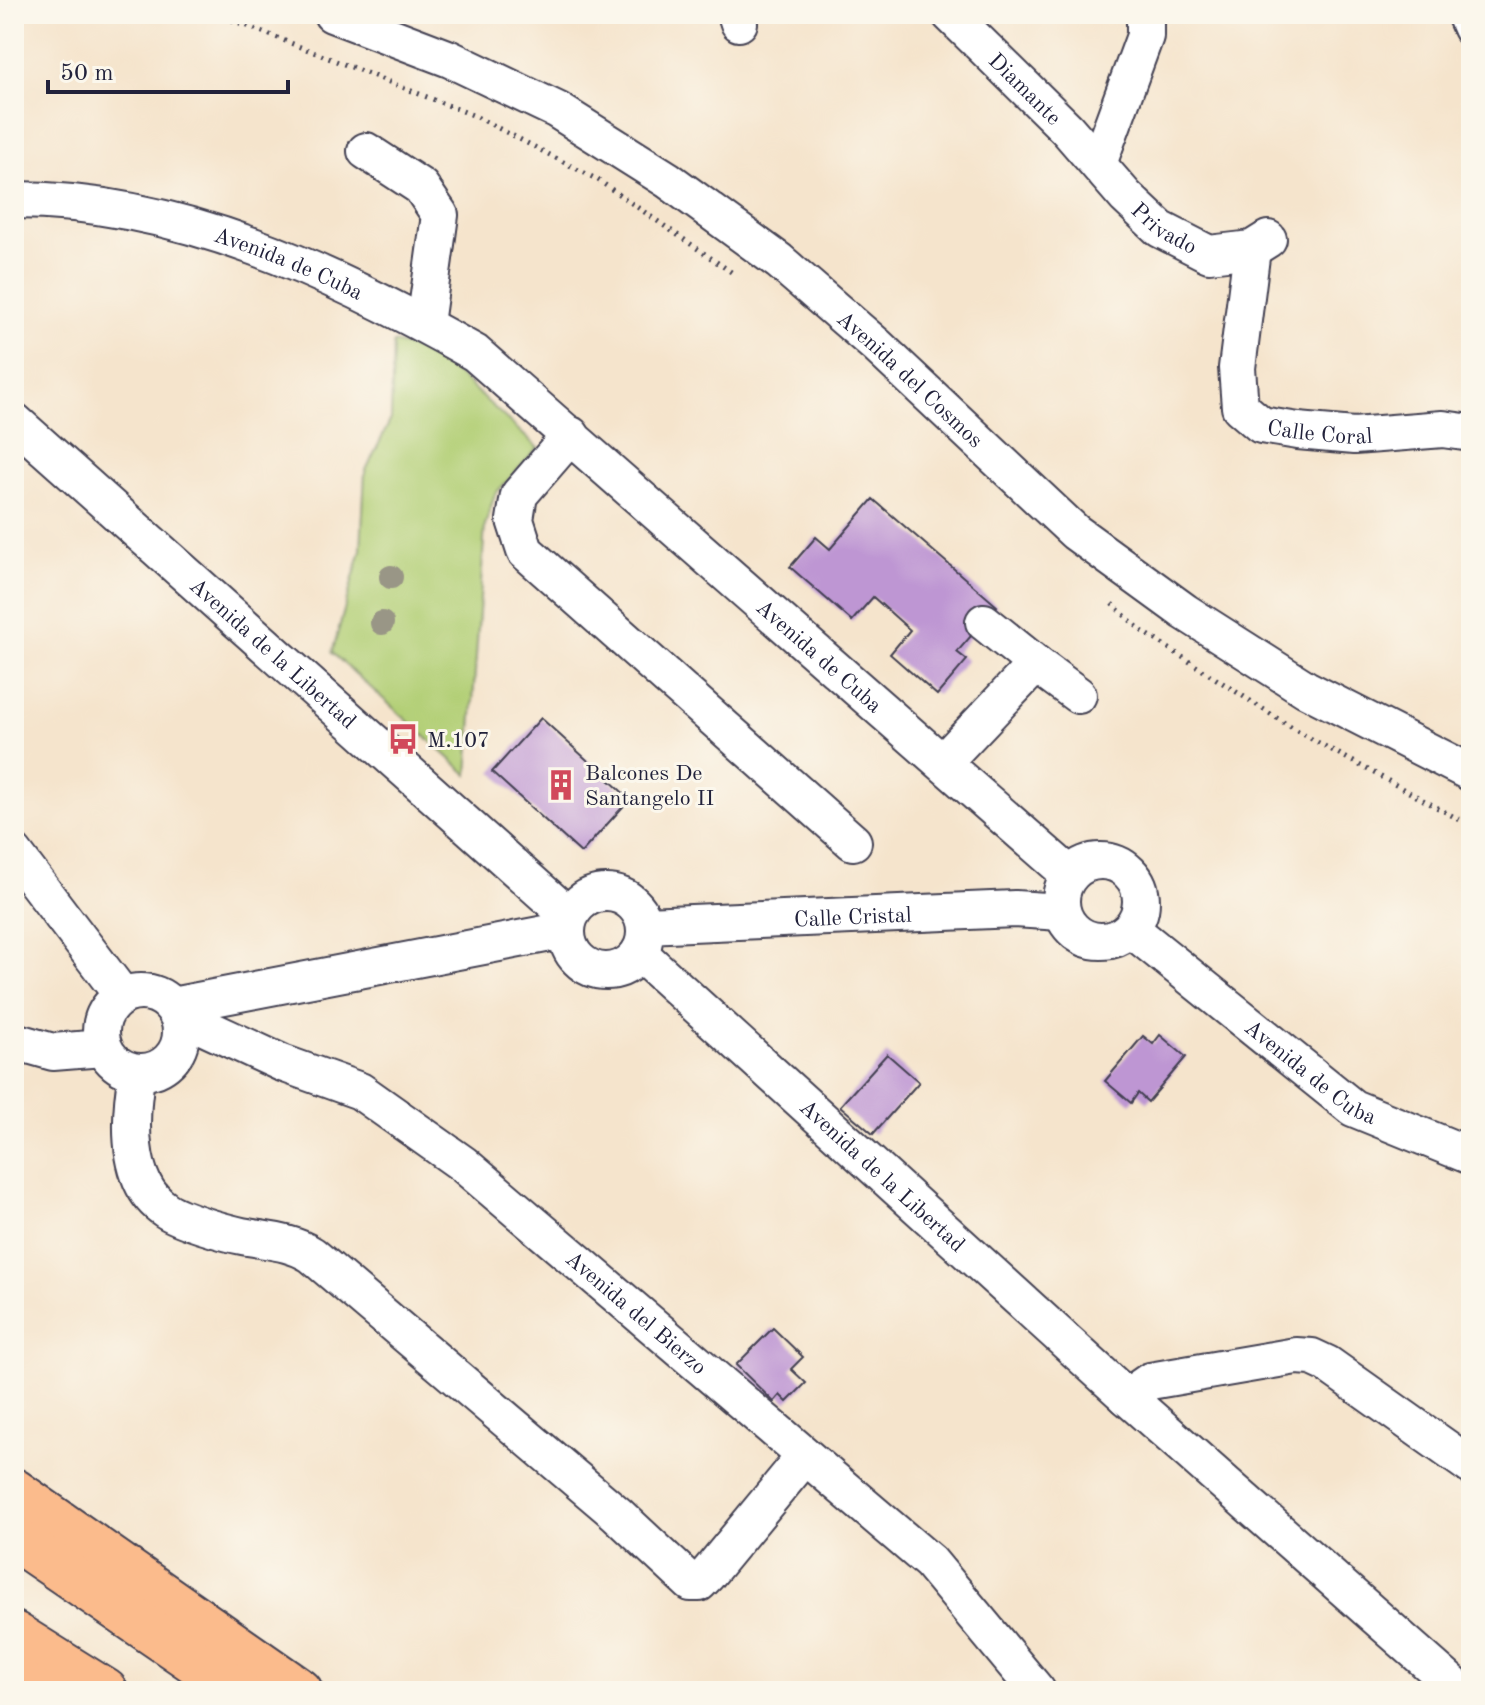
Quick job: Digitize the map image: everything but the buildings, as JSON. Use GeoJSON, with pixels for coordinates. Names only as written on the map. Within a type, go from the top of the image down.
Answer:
{"type":"FeatureCollection","features":[{"type":"Feature","properties":{"kind":"highway"},"geometry":{"type":"LineString","coordinates":[[14,1491],[300,1691]]}},
{"type":"Feature","properties":{"kind":"highway"},"geometry":{"type":"LineString","coordinates":[[14,1538],[238,1691]]}},
{"type":"Feature","properties":{"kind":"highway"},"geometry":{"type":"LineString","coordinates":[[14,1634],[105,1691]]}},
{"type":"Feature","properties":{"kind":"highway"},"geometry":{"type":"LineString","coordinates":[[14,1678],[34,1691]]}},
{"type":"Feature","properties":{"kind":"street","name":"Avenida del Cosmos"},"geometry":{"type":"LineString","coordinates":[[332,14],[450,59],[557,110],[668,180],[779,261],[876,345],[1075,532],[1185,612],[1306,689],[1471,773]]}},
{"type":"Feature","properties":{"kind":"street","name":"Diamante"},"geometry":{"type":"LineString","coordinates":[[950,14],[1098,164]]}},
{"type":"Feature","properties":{"kind":"street"},"geometry":{"type":"LineString","coordinates":[[1098,164],[1145,36],[1145,14]]}},
{"type":"Feature","properties":{"kind":"street"},"geometry":{"type":"LineString","coordinates":[[1465,14],[1471,28]]}},
{"type":"Feature","properties":{"kind":"street"},"geometry":{"type":"LineString","coordinates":[[366,151],[421,187],[440,215],[425,324]]}},
{"type":"Feature","properties":{"kind":"street","name":"Privado"},"geometry":{"type":"LineString","coordinates":[[1098,164],[1160,229],[1209,254],[1260,244]]}},
{"type":"Feature","properties":{"kind":"street","name":"Avenida de Cuba"},"geometry":{"type":"LineString","coordinates":[[14,200],[45,200],[144,214],[259,247],[386,303],[475,353],[944,761],[1070,875]]}},
{"type":"Feature","properties":{"kind":"street","name":"Calle Coral"},"geometry":{"type":"LineString","coordinates":[[1260,244],[1237,368],[1240,407],[1261,425],[1354,436],[1443,429],[1471,433]]}},
{"type":"Feature","properties":{"kind":"street","name":"Avenida de la Libertad"},"geometry":{"type":"LineString","coordinates":[[14,421],[568,923]]}},
{"type":"Feature","properties":{"kind":"street"},"geometry":{"type":"LineString","coordinates":[[571,435],[519,495],[515,520],[525,551],[853,842]]}},
{"type":"Feature","properties":{"kind":"street"},"geometry":{"type":"LineString","coordinates":[[984,622],[1078,695]]}},
{"type":"Feature","properties":{"kind":"street"},"geometry":{"type":"LineString","coordinates":[[944,761],[1036,664]]}},
{"type":"Feature","properties":{"kind":"street"},"geometry":{"type":"LineString","coordinates":[[14,853],[122,995]]}},
{"type":"Feature","properties":{"kind":"street"},"geometry":{"type":"LineString","coordinates":[[1093,862],[1121,866],[1136,881],[1141,894],[1138,917],[1131,929],[1110,941],[1096,941],[1070,927],[1061,912],[1063,888],[1070,875],[1093,862]]}},
{"type":"Feature","properties":{"kind":"street"},"geometry":{"type":"LineString","coordinates":[[595,893],[613,893],[626,897],[642,939],[623,967],[596,970],[574,955],[568,923],[583,899],[595,893]]}},
{"type":"Feature","properties":{"kind":"street","name":"Calle Cristal"},"geometry":{"type":"LineString","coordinates":[[642,939],[1015,909],[1061,912]]}},
{"type":"Feature","properties":{"kind":"street"},"geometry":{"type":"LineString","coordinates":[[175,1010],[568,923]]}},
{"type":"Feature","properties":{"kind":"street","name":"Avenida de Cuba"},"geometry":{"type":"LineString","coordinates":[[1131,929],[1353,1108],[1471,1156]]}},
{"type":"Feature","properties":{"kind":"street","name":"Avenida de la Libertad"},"geometry":{"type":"LineString","coordinates":[[642,939],[1127,1397],[1460,1691]]}},
{"type":"Feature","properties":{"kind":"street"},"geometry":{"type":"LineString","coordinates":[[148,992],[175,1010],[182,1029],[174,1056],[155,1070],[127,1071],[111,1060],[103,1048],[101,1021],[111,1004],[122,995],[148,992]]}},
{"type":"Feature","properties":{"kind":"street","name":"Avenida del Bierzo"},"geometry":{"type":"LineString","coordinates":[[175,1010],[282,1063],[360,1091],[463,1164],[930,1562],[1037,1691]]}},
{"type":"Feature","properties":{"kind":"street"},"geometry":{"type":"LineString","coordinates":[[14,1041],[53,1052],[103,1048]]}},
{"type":"Feature","properties":{"kind":"street"},"geometry":{"type":"LineString","coordinates":[[137,1072],[131,1107],[134,1155],[154,1199],[167,1211],[239,1235],[295,1244],[312,1255],[617,1514],[691,1583],[699,1583],[707,1575],[805,1456]]}},
{"type":"Feature","properties":{"kind":"street"},"geometry":{"type":"LineString","coordinates":[[1127,1397],[1150,1381],[1296,1356],[1312,1357],[1327,1364],[1471,1466]]}},
{"type":"Feature","properties":{"kind":"path"},"geometry":{"type":"LineString","coordinates":[[217,14],[475,116],[598,180],[738,277]]}},
{"type":"Feature","properties":{"kind":"path"},"geometry":{"type":"LineString","coordinates":[[1107,600],[1142,631],[1297,731],[1471,826]]}},
{"type":"Feature","properties":{"kind":"green space"},"geometry":{"type":"Polygon","coordinates":[[[393,343],[426,351],[464,380],[538,448],[495,494],[485,525],[468,775],[332,653],[361,550],[365,472],[391,419],[393,343]]]}},
{"type":"Feature","properties":{"kind":"place","name":"M.107"},"geometry":{"type":"Point","coordinates":[403,739]}},
{"type":"Feature","properties":{"kind":"place","name":"Balcones De Santangelo II"},"geometry":{"type":"Point","coordinates":[561,785]}}]}
